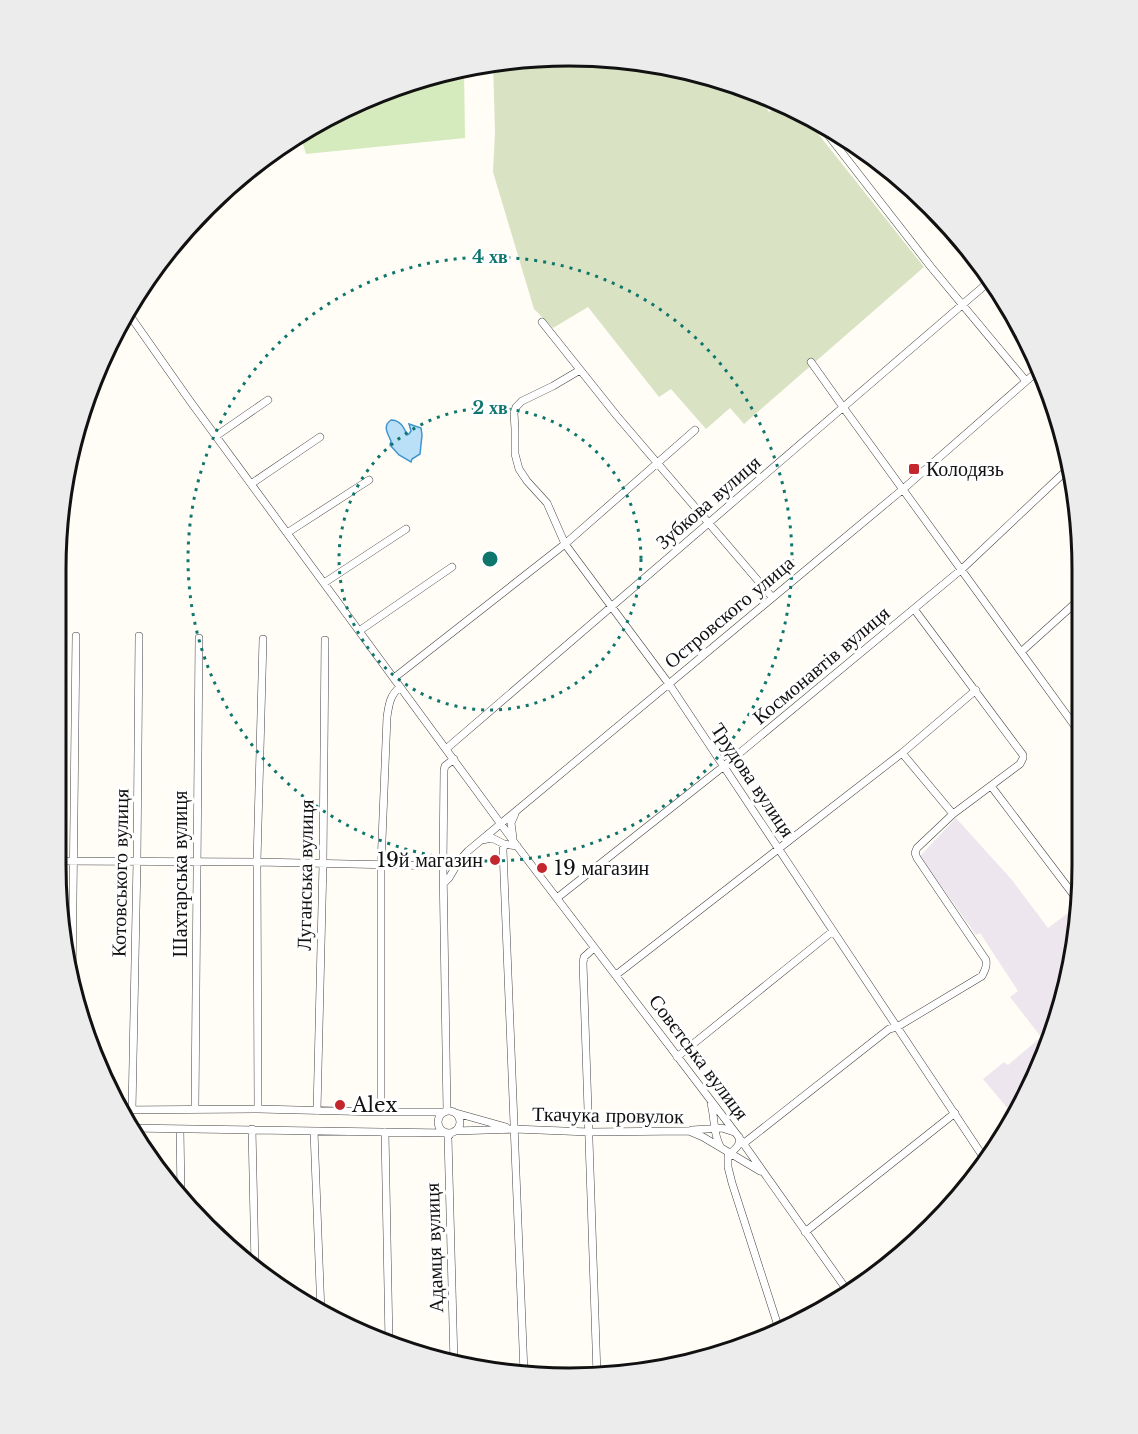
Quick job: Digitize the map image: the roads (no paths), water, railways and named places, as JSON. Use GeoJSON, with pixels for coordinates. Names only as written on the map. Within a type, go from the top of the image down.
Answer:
{"type":"FeatureCollection","features":[{"type":"Feature","properties":{"kind":"street"},"geometry":{"type":"LineString","coordinates":[[834,142],[1026,381]]}},
{"type":"Feature","properties":{"kind":"street","name":"Зубкова вулиця"},"geometry":{"type":"LineString","coordinates":[[446,749],[984,286]]}},
{"type":"Feature","properties":{"kind":"street","name":"Совєтська вулиця"},"geometry":{"type":"LineString","coordinates":[[132,319],[517,846],[738,1136],[844,1286]]}},
{"type":"Feature","properties":{"kind":"street"},"geometry":{"type":"LineString","coordinates":[[542,322],[657,463],[772,597]]}},
{"type":"Feature","properties":{"kind":"street"},"geometry":{"type":"LineString","coordinates":[[812,362],[902,490],[1072,721]]}},
{"type":"Feature","properties":{"kind":"street","name":"Трудова вулиця"},"geometry":{"type":"LineString","coordinates":[[580,370],[522,401],[516,407],[514,413],[515,454],[519,469],[547,503],[565,544],[669,684],[981,1152]]}},
{"type":"Feature","properties":{"kind":"street","name":"Островского улица"},"geometry":{"type":"LineString","coordinates":[[444,883],[459,861],[480,841],[902,490],[1033,375]]}},
{"type":"Feature","properties":{"kind":"street"},"geometry":{"type":"LineString","coordinates":[[216,436],[268,400]]}},
{"type":"Feature","properties":{"kind":"street"},"geometry":{"type":"LineString","coordinates":[[394,678],[565,544],[695,429]]}},
{"type":"Feature","properties":{"kind":"street"},"geometry":{"type":"LineString","coordinates":[[251,484],[320,437]]}},
{"type":"Feature","properties":{"kind":"street","name":"Космонавтів вулиця"},"geometry":{"type":"LineString","coordinates":[[557,898],[724,766],[962,569],[1063,474]]}},
{"type":"Feature","properties":{"kind":"street"},"geometry":{"type":"LineString","coordinates":[[287,533],[369,480]]}},
{"type":"Feature","properties":{"kind":"street"},"geometry":{"type":"LineString","coordinates":[[324,583],[406,529]]}},
{"type":"Feature","properties":{"kind":"street"},"geometry":{"type":"LineString","coordinates":[[359,631],[452,567]]}},
{"type":"Feature","properties":{"kind":"street"},"geometry":{"type":"LineString","coordinates":[[1021,652],[1072,606]]}},
{"type":"Feature","properties":{"kind":"street"},"geometry":{"type":"LineString","coordinates":[[743,1144],[889,1029],[897,1027],[982,976],[986,969],[986,960],[915,853],[917,848],[953,814],[1020,764],[1023,755],[914,609]]}},
{"type":"Feature","properties":{"kind":"street"},"geometry":{"type":"LineString","coordinates":[[72,944],[76,636]]}},
{"type":"Feature","properties":{"kind":"street","name":"Котовського вулиця"},"geometry":{"type":"LineString","coordinates":[[132,1110],[139,636]]}},
{"type":"Feature","properties":{"kind":"street","name":"Шахтарська вулиця"},"geometry":{"type":"LineString","coordinates":[[195,1109],[199,638]]}},
{"type":"Feature","properties":{"kind":"street"},"geometry":{"type":"LineString","coordinates":[[258,1109],[258,862],[263,639]]}},
{"type":"Feature","properties":{"kind":"street","name":"Луганська вулиця"},"geometry":{"type":"LineString","coordinates":[[317,1111],[325,640]]}},
{"type":"Feature","properties":{"kind":"street"},"geometry":{"type":"LineString","coordinates":[[381,1112],[381,865],[387,717],[390,700],[394,691],[400,687]]}},
{"type":"Feature","properties":{"kind":"street"},"geometry":{"type":"LineString","coordinates":[[616,975],[902,753],[976,690]]}},
{"type":"Feature","properties":{"kind":"street"},"geometry":{"type":"LineString","coordinates":[[902,753],[953,814]]}},
{"type":"Feature","properties":{"kind":"street"},"geometry":{"type":"LineString","coordinates":[[449,1112],[443,866],[444,770],[445,766],[454,759]]}},
{"type":"Feature","properties":{"kind":"street"},"geometry":{"type":"LineString","coordinates":[[991,786],[1071,892]]}},
{"type":"Feature","properties":{"kind":"street"},"geometry":{"type":"LineString","coordinates":[[480,841],[492,838],[504,844],[517,846],[511,823],[513,816],[521,807]]}},
{"type":"Feature","properties":{"kind":"street"},"geometry":{"type":"LineString","coordinates":[[504,844],[524,1366]]}},
{"type":"Feature","properties":{"kind":"street"},"geometry":{"type":"LineString","coordinates":[[66,860],[443,866]]}},
{"type":"Feature","properties":{"kind":"street"},"geometry":{"type":"LineString","coordinates":[[677,1057],[833,931]]}},
{"type":"Feature","properties":{"kind":"street"},"geometry":{"type":"LineString","coordinates":[[594,948],[584,957],[583,963],[597,1367]]}},
{"type":"Feature","properties":{"kind":"street"},"geometry":{"type":"LineString","coordinates":[[709,1099],[714,1116],[717,1142],[721,1148]]}},
{"type":"Feature","properties":{"kind":"street"},"geometry":{"type":"LineString","coordinates":[[132,1110],[449,1112],[514,1129]]}},
{"type":"Feature","properties":{"kind":"street"},"geometry":{"type":"LineString","coordinates":[[449,1112],[459,1118],[460,1122],[458,1128],[451,1132],[440,1129],[438,1123],[439,1116],[449,1112]]}},
{"type":"Feature","properties":{"kind":"street"},"geometry":{"type":"LineString","coordinates":[[805,1232],[955,1113]]}},
{"type":"Feature","properties":{"kind":"street"},"geometry":{"type":"LineString","coordinates":[[141,1128],[385,1132],[514,1129]]}},
{"type":"Feature","properties":{"kind":"street"},"geometry":{"type":"LineString","coordinates":[[689,1131],[715,1128],[729,1130],[738,1136],[740,1141],[730,1153],[728,1167],[777,1323]]}},
{"type":"Feature","properties":{"kind":"street"},"geometry":{"type":"LineString","coordinates":[[180,1129],[181,1184]]}},
{"type":"Feature","properties":{"kind":"street"},"geometry":{"type":"LineString","coordinates":[[252,1129],[255,1257]]}},
{"type":"Feature","properties":{"kind":"street","name":"Ткачука провулок"},"geometry":{"type":"LineString","coordinates":[[514,1129],[589,1132],[689,1131],[763,1173]]}},
{"type":"Feature","properties":{"kind":"street"},"geometry":{"type":"LineString","coordinates":[[314,1131],[321,1303]]}},
{"type":"Feature","properties":{"kind":"street"},"geometry":{"type":"LineString","coordinates":[[385,1132],[389,1334]]}},
{"type":"Feature","properties":{"kind":"street","name":"Адамця вулиця"},"geometry":{"type":"LineString","coordinates":[[451,1132],[448,1137],[454,1354]]}},
{"type":"Feature","properties":{"kind":"water"},"geometry":{"type":"Polygon","coordinates":[[[391,420],[401,424],[407,435],[411,431],[409,424],[421,428],[420,454],[411,462],[399,455],[390,445],[391,441],[386,427],[391,420]]]}},
{"type":"Feature","properties":{"kind":"place","name":"Колодязь"},"geometry":{"type":"Point","coordinates":[914,469]}},
{"type":"Feature","properties":{"kind":"place","name":"19й магазин"},"geometry":{"type":"Point","coordinates":[495,860]}},
{"type":"Feature","properties":{"kind":"place","name":"19 магазин"},"geometry":{"type":"Point","coordinates":[542,868]}},
{"type":"Feature","properties":{"kind":"place","name":"Alex"},"geometry":{"type":"Point","coordinates":[340,1105]}}]}
